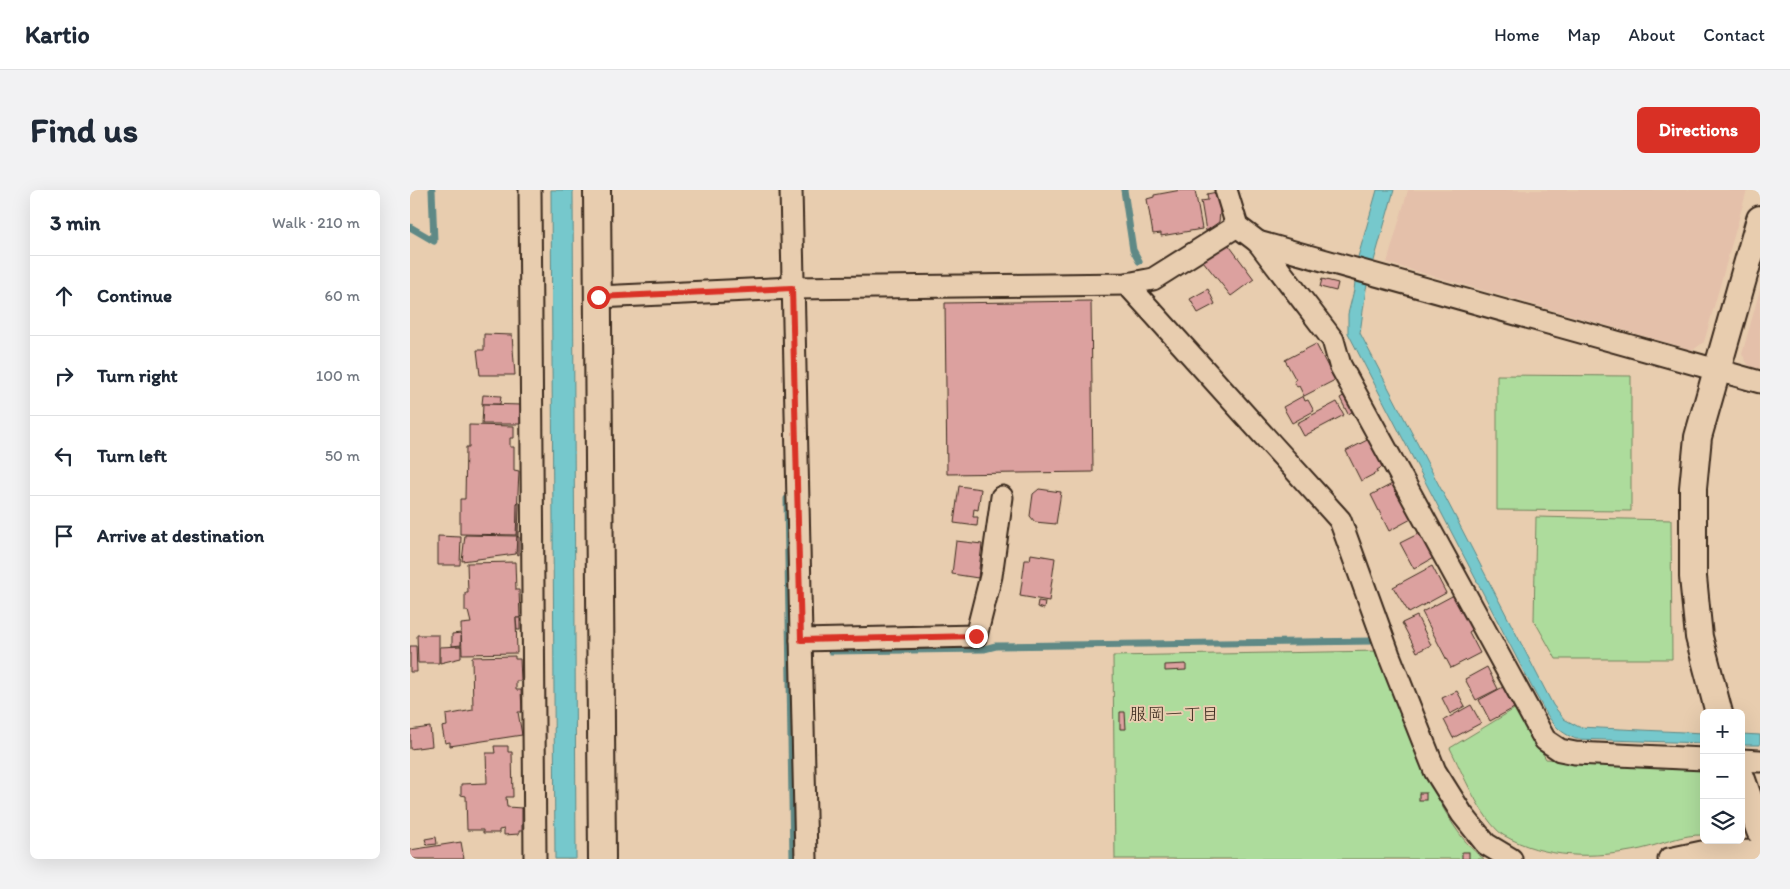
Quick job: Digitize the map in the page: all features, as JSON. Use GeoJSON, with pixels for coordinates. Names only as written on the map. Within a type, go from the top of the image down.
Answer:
{"type":"FeatureCollection","features":[{"type":"Feature","properties":{"kind":"street"},"geometry":{"type":"LineString","coordinates":[[530,190],[535,859]]}},
{"type":"Feature","properties":{"kind":"street"},"geometry":{"type":"LineString","coordinates":[[598,190],[602,859]]}},
{"type":"Feature","properties":{"kind":"street"},"geometry":{"type":"LineString","coordinates":[[791,190],[806,859]]}},
{"type":"Feature","properties":{"kind":"street"},"geometry":{"type":"LineString","coordinates":[[1226,190],[1237,226],[1258,242],[1333,340],[1340,365],[1545,740],[1560,750],[1575,753],[1700,759]]}},
{"type":"Feature","properties":{"kind":"street"},"geometry":{"type":"LineString","coordinates":[[1718,709],[1699,637],[1693,577],[1693,488],[1698,437],[1760,220]]}},
{"type":"Feature","properties":{"kind":"street"},"geometry":{"type":"LineString","coordinates":[[598,297],[792,288],[1127,284],[1153,279],[1237,226]]}},
{"type":"Feature","properties":{"kind":"street"},"geometry":{"type":"LineString","coordinates":[[1258,242],[1350,266],[1760,382]]}},
{"type":"Feature","properties":{"kind":"street"},"geometry":{"type":"LineString","coordinates":[[1127,284],[1340,520],[1389,655],[1435,771],[1462,814],[1486,844],[1511,859]]}},
{"type":"Feature","properties":{"kind":"street"},"geometry":{"type":"LineString","coordinates":[[801,640],[976,636],[991,576],[1002,497]]}},
{"type":"Feature","properties":{"kind":"street"},"geometry":{"type":"LineString","coordinates":[[1745,760],[1760,761]]}},
{"type":"Feature","properties":{"kind":"street"},"geometry":{"type":"LineString","coordinates":[[1745,788],[1760,831]]}},
{"type":"Feature","properties":{"kind":"street"},"geometry":{"type":"LineString","coordinates":[[1669,859],[1702,852],[1760,851]]}},
{"type":"Feature","properties":{"kind":"shaded area"},"geometry":{"type":"Polygon","coordinates":[[[1408,190],[1747,190],[1704,342],[1693,350],[1387,263],[1408,190]]]}},
{"type":"Feature","properties":{"kind":"shaded area"},"geometry":{"type":"Polygon","coordinates":[[[1760,290],[1760,369],[1749,366],[1742,354],[1760,290]]]}},
{"type":"Feature","properties":{"kind":"green space"},"geometry":{"type":"Polygon","coordinates":[[[1497,375],[1631,376],[1631,511],[1497,510],[1497,375]]]}},
{"type":"Feature","properties":{"kind":"green space"},"geometry":{"type":"Polygon","coordinates":[[[1536,517],[1671,520],[1672,659],[1556,659],[1534,620],[1536,517]]]}},
{"type":"Feature","properties":{"kind":"green space"},"geometry":{"type":"Polygon","coordinates":[[[1378,651],[1421,763],[1435,793],[1450,820],[1467,843],[1484,859],[1115,859],[1113,656],[1378,651]]]}},
{"type":"Feature","properties":{"kind":"green space"},"geometry":{"type":"Polygon","coordinates":[[[1516,708],[1546,759],[1700,770],[1700,835],[1680,838],[1641,849],[1606,854],[1570,855],[1536,849],[1503,835],[1495,828],[1480,807],[1450,748],[1516,708]]]}},
{"type":"Feature","properties":{"kind":"water"},"geometry":{"type":"Polygon","coordinates":[[[551,190],[573,190],[576,859],[555,859],[551,190]]]}},
{"type":"Feature","properties":{"kind":"water"},"geometry":{"type":"Polygon","coordinates":[[[1377,190],[1394,190],[1366,289],[1360,333],[1553,705],[1564,719],[1579,727],[1700,733],[1700,743],[1576,739],[1556,727],[1552,722],[1536,695],[1348,333],[1348,314],[1354,290],[1358,257],[1377,190]]]}},
{"type":"Feature","properties":{"kind":"water"},"geometry":{"type":"Polygon","coordinates":[[[1745,734],[1760,735],[1760,745],[1745,745],[1745,734]]]}},
{"type":"Feature","properties":{"kind":"building"},"geometry":{"type":"Polygon","coordinates":[[[1181,190],[1195,190],[1202,229],[1161,236],[1161,233],[1153,234],[1147,199],[1154,197],[1154,195],[1181,190]]]}},
{"type":"Feature","properties":{"kind":"building"},"geometry":{"type":"Polygon","coordinates":[[[1217,192],[1220,212],[1219,222],[1206,231],[1201,201],[1208,200],[1207,194],[1217,192]]]}},
{"type":"Feature","properties":{"kind":"building"},"geometry":{"type":"Polygon","coordinates":[[[1228,244],[1254,279],[1231,296],[1203,261],[1228,244]]]}},
{"type":"Feature","properties":{"kind":"building"},"geometry":{"type":"Polygon","coordinates":[[[1322,279],[1338,283],[1336,291],[1320,287],[1322,279]]]}},
{"type":"Feature","properties":{"kind":"building"},"geometry":{"type":"Polygon","coordinates":[[[1208,289],[1215,304],[1198,313],[1190,299],[1208,289]]]}},
{"type":"Feature","properties":{"kind":"building"},"geometry":{"type":"Polygon","coordinates":[[[1091,301],[1093,472],[947,474],[945,303],[1091,301]]]}},
{"type":"Feature","properties":{"kind":"building"},"geometry":{"type":"Polygon","coordinates":[[[484,334],[512,335],[515,375],[480,375],[477,350],[484,350],[484,334]]]}},
{"type":"Feature","properties":{"kind":"building"},"geometry":{"type":"Polygon","coordinates":[[[1316,344],[1335,380],[1304,396],[1299,386],[1297,387],[1294,381],[1296,380],[1285,360],[1316,344]]]}},
{"type":"Feature","properties":{"kind":"building"},"geometry":{"type":"Polygon","coordinates":[[[1347,394],[1356,410],[1348,414],[1340,398],[1347,394]]]}},
{"type":"Feature","properties":{"kind":"building"},"geometry":{"type":"Polygon","coordinates":[[[483,395],[501,396],[500,404],[482,404],[483,395]]]}},
{"type":"Feature","properties":{"kind":"building"},"geometry":{"type":"Polygon","coordinates":[[[1303,396],[1305,401],[1308,400],[1314,411],[1292,423],[1283,407],[1303,396]]]}},
{"type":"Feature","properties":{"kind":"building"},"geometry":{"type":"Polygon","coordinates":[[[1337,402],[1344,415],[1304,436],[1297,423],[1337,402]]]}},
{"type":"Feature","properties":{"kind":"building"},"geometry":{"type":"Polygon","coordinates":[[[483,404],[522,405],[521,424],[482,424],[483,404]]]}},
{"type":"Feature","properties":{"kind":"building"},"geometry":{"type":"Polygon","coordinates":[[[469,425],[514,426],[514,438],[510,438],[510,447],[514,447],[514,470],[519,471],[516,535],[460,534],[460,499],[465,499],[466,447],[469,447],[469,425]]]}},
{"type":"Feature","properties":{"kind":"building"},"geometry":{"type":"Polygon","coordinates":[[[1371,438],[1385,465],[1377,470],[1378,472],[1361,481],[1346,451],[1371,438]]]}},
{"type":"Feature","properties":{"kind":"building"},"geometry":{"type":"Polygon","coordinates":[[[1394,483],[1413,518],[1389,531],[1371,495],[1394,483]]]}},
{"type":"Feature","properties":{"kind":"building"},"geometry":{"type":"Polygon","coordinates":[[[959,486],[981,489],[978,510],[974,509],[973,517],[978,517],[977,526],[954,523],[959,486]]]}},
{"type":"Feature","properties":{"kind":"building"},"geometry":{"type":"Polygon","coordinates":[[[1039,489],[1061,492],[1056,524],[1035,522],[1030,516],[1033,494],[1039,489]]]}},
{"type":"Feature","properties":{"kind":"building"},"geometry":{"type":"Polygon","coordinates":[[[517,503],[519,503],[518,537],[517,537],[517,503]]]}},
{"type":"Feature","properties":{"kind":"building"},"geometry":{"type":"Polygon","coordinates":[[[1422,532],[1435,557],[1414,569],[1400,543],[1422,532]]]}},
{"type":"Feature","properties":{"kind":"building"},"geometry":{"type":"Polygon","coordinates":[[[465,535],[517,536],[516,554],[462,561],[465,535]]]}},
{"type":"Feature","properties":{"kind":"building"},"geometry":{"type":"Polygon","coordinates":[[[438,536],[461,537],[460,565],[438,565],[438,536]]]}},
{"type":"Feature","properties":{"kind":"building"},"geometry":{"type":"Polygon","coordinates":[[[517,537],[519,537],[519,555],[517,554],[517,537]]]}},
{"type":"Feature","properties":{"kind":"building"},"geometry":{"type":"Polygon","coordinates":[[[956,541],[982,544],[978,578],[952,574],[956,541]]]}},
{"type":"Feature","properties":{"kind":"building"},"geometry":{"type":"Polygon","coordinates":[[[1031,554],[1055,558],[1049,601],[1020,596],[1025,560],[1030,560],[1031,554]]]}},
{"type":"Feature","properties":{"kind":"building"},"geometry":{"type":"Polygon","coordinates":[[[515,562],[520,618],[516,618],[517,653],[462,654],[461,624],[471,623],[468,611],[465,611],[465,593],[468,593],[467,563],[515,562]]]}},
{"type":"Feature","properties":{"kind":"building"},"geometry":{"type":"Polygon","coordinates":[[[1432,566],[1446,593],[1409,613],[1393,587],[1432,566]]]}},
{"type":"Feature","properties":{"kind":"building"},"geometry":{"type":"Polygon","coordinates":[[[1454,595],[1472,630],[1469,632],[1480,653],[1451,668],[1422,612],[1454,595]]]}},
{"type":"Feature","properties":{"kind":"building"},"geometry":{"type":"Polygon","coordinates":[[[1038,601],[1045,602],[1044,609],[1037,607],[1038,601]]]}},
{"type":"Feature","properties":{"kind":"building"},"geometry":{"type":"Polygon","coordinates":[[[1417,616],[1431,645],[1417,652],[1402,623],[1417,616]]]}},
{"type":"Feature","properties":{"kind":"building"},"geometry":{"type":"Polygon","coordinates":[[[516,618],[520,618],[520,630],[517,630],[516,618]]]}},
{"type":"Feature","properties":{"kind":"building"},"geometry":{"type":"Polygon","coordinates":[[[461,633],[461,645],[452,646],[452,634],[461,633]]]}},
{"type":"Feature","properties":{"kind":"building"},"geometry":{"type":"Polygon","coordinates":[[[417,635],[439,635],[439,663],[418,663],[417,635]]]}},
{"type":"Feature","properties":{"kind":"building"},"geometry":{"type":"Polygon","coordinates":[[[410,646],[416,646],[417,672],[410,672],[410,646]]]}},
{"type":"Feature","properties":{"kind":"building"},"geometry":{"type":"Polygon","coordinates":[[[461,646],[461,658],[440,663],[440,647],[461,646]]]}},
{"type":"Feature","properties":{"kind":"building"},"geometry":{"type":"Polygon","coordinates":[[[515,656],[515,659],[520,659],[521,681],[516,681],[516,690],[521,690],[522,712],[518,712],[522,735],[450,746],[450,742],[445,743],[442,727],[447,726],[446,715],[473,710],[472,657],[515,656]]]}},
{"type":"Feature","properties":{"kind":"building"},"geometry":{"type":"Polygon","coordinates":[[[1186,664],[1186,670],[1165,671],[1165,665],[1186,664]]]}},
{"type":"Feature","properties":{"kind":"building"},"geometry":{"type":"Polygon","coordinates":[[[1487,667],[1498,689],[1476,700],[1465,679],[1487,667]]]}},
{"type":"Feature","properties":{"kind":"building"},"geometry":{"type":"Polygon","coordinates":[[[1503,687],[1514,708],[1490,721],[1479,700],[1503,687]]]}},
{"type":"Feature","properties":{"kind":"building"},"geometry":{"type":"Polygon","coordinates":[[[1457,691],[1465,706],[1450,714],[1442,698],[1457,691]]]}},
{"type":"Feature","properties":{"kind":"building"},"geometry":{"type":"Polygon","coordinates":[[[1471,705],[1481,723],[1453,738],[1444,720],[1471,705]]]}},
{"type":"Feature","properties":{"kind":"building"},"geometry":{"type":"Polygon","coordinates":[[[1120,712],[1125,712],[1126,729],[1120,729],[1120,712]]]}},
{"type":"Feature","properties":{"kind":"building"},"geometry":{"type":"Polygon","coordinates":[[[430,727],[432,746],[410,749],[410,730],[430,727]]]}},
{"type":"Feature","properties":{"kind":"building"},"geometry":{"type":"Polygon","coordinates":[[[494,746],[508,746],[508,752],[512,752],[513,797],[506,797],[507,807],[522,808],[522,831],[519,831],[519,834],[504,835],[504,829],[499,830],[499,833],[467,830],[466,796],[461,795],[461,784],[487,783],[486,753],[495,753],[494,746]]]}},
{"type":"Feature","properties":{"kind":"building"},"geometry":{"type":"Polygon","coordinates":[[[1419,793],[1426,793],[1426,800],[1419,800],[1419,793]]]}},
{"type":"Feature","properties":{"kind":"building"},"geometry":{"type":"Polygon","coordinates":[[[436,837],[437,844],[427,845],[425,839],[436,837]]]}},
{"type":"Feature","properties":{"kind":"building"},"geometry":{"type":"Polygon","coordinates":[[[461,842],[464,859],[410,859],[410,850],[461,842]]]}},
{"type":"Feature","properties":{"kind":"building"},"geometry":{"type":"Polygon","coordinates":[[[1462,852],[1469,852],[1469,859],[1462,859],[1462,852]]]}},
{"type":"Feature","properties":{"kind":"waterway"},"geometry":{"type":"LineString","coordinates":[[410,227],[434,241],[432,190]]}},
{"type":"Feature","properties":{"kind":"waterway"},"geometry":{"type":"LineString","coordinates":[[1124,190],[1133,250],[1139,261]]}},
{"type":"Feature","properties":{"kind":"waterway"},"geometry":{"type":"LineString","coordinates":[[787,499],[793,859]]}},
{"type":"Feature","properties":{"kind":"waterway"},"geometry":{"type":"LineString","coordinates":[[831,651],[984,649],[996,646],[1373,641]]}},
{"type":"Feature","properties":{"kind":"district","name":"服岡一丁目"},"geometry":{"type":"Point","coordinates":[1174,714]}},
{"type":"Feature","properties":{"kind":"route"},"geometry":{"type":"LineString","coordinates":[[598,297],[792,288],[801,640],[976,636]]}}]}
